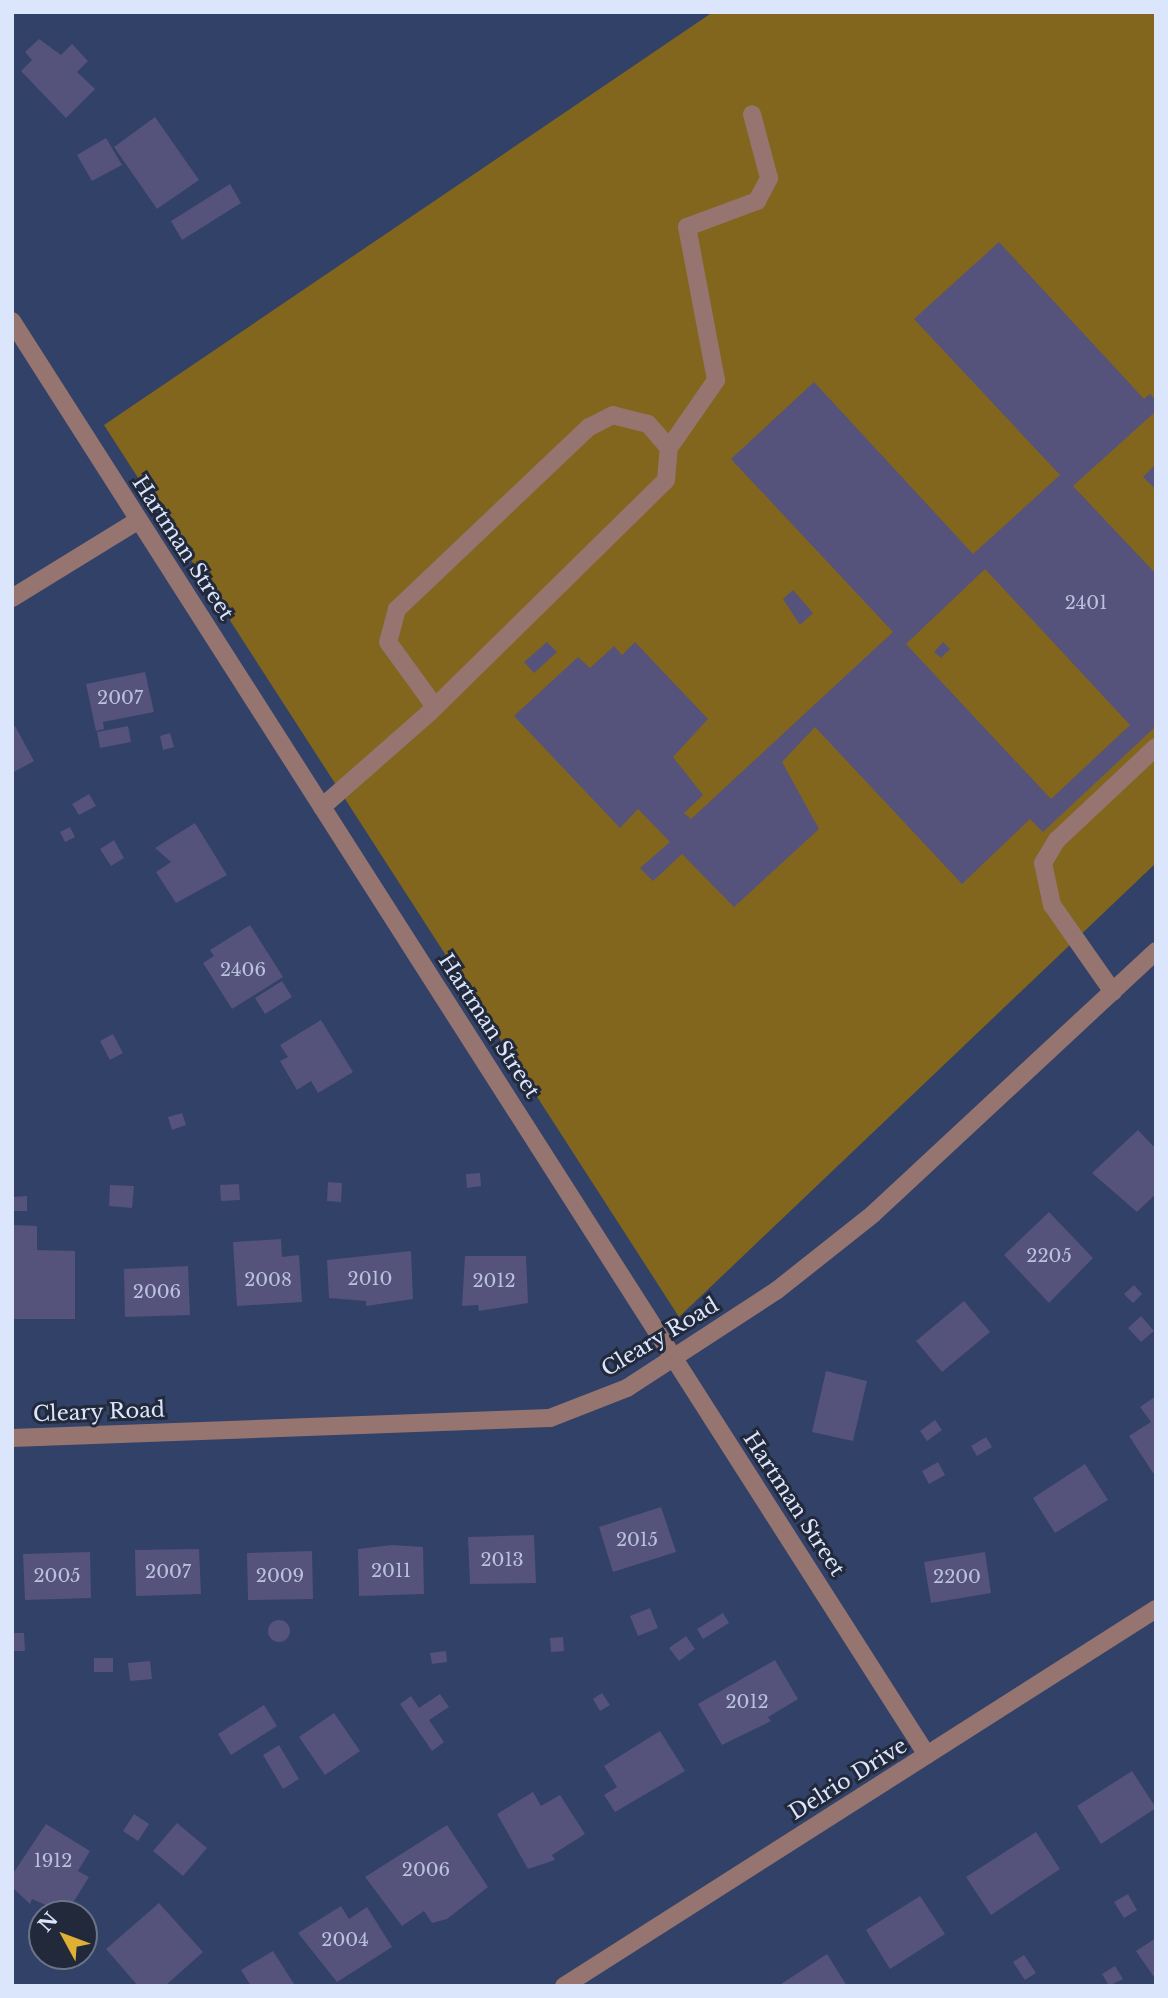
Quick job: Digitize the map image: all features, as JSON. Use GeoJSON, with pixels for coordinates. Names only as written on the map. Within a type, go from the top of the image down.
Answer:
{"type":"FeatureCollection","features":[{"type":"Feature","properties":{"kind":"street"},"geometry":{"type":"LineString","coordinates":[[322,807],[435,707],[666,480],[669,449],[716,380],[687,227],[757,201],[769,177],[752,114]]}},
{"type":"Feature","properties":{"kind":"street","name":"Hartman Street"},"geometry":{"type":"LineString","coordinates":[[12,321],[137,521],[927,1755]]}},
{"type":"Feature","properties":{"kind":"street"},"geometry":{"type":"LineString","coordinates":[[435,707],[388,642],[397,609],[589,427],[612,415],[648,424],[669,449]]}},
{"type":"Feature","properties":{"kind":"street"},"geometry":{"type":"LineString","coordinates":[[12,598],[137,521]]}},
{"type":"Feature","properties":{"kind":"street"},"geometry":{"type":"LineString","coordinates":[[1113,992],[1052,905],[1044,863],[1057,839],[1156,747]]}},
{"type":"Feature","properties":{"kind":"street","name":"Cleary Road"},"geometry":{"type":"LineString","coordinates":[[12,1438],[550,1418],[627,1388],[776,1291],[873,1214],[1156,951]]}},
{"type":"Feature","properties":{"kind":"street","name":"Delrio Drive"},"geometry":{"type":"LineString","coordinates":[[564,1986],[1156,1609]]}},
{"type":"Feature","properties":{"kind":"shaded area"},"geometry":{"type":"Polygon","coordinates":[[[713,12],[1156,12],[1156,863],[679,1317],[104,425],[713,12]]]}},
{"type":"Feature","properties":{"kind":"building"},"geometry":{"type":"Polygon","coordinates":[[[39,39],[61,55],[72,44],[88,61],[77,72],[95,89],[66,118],[21,71],[32,60],[25,52],[39,39]]]}},
{"type":"Feature","properties":{"kind":"building"},"geometry":{"type":"Polygon","coordinates":[[[155,117],[199,180],[157,209],[114,147],[155,117]]]}},
{"type":"Feature","properties":{"kind":"building"},"geometry":{"type":"Polygon","coordinates":[[[106,138],[122,165],[92,181],[77,155],[106,138]]]}},
{"type":"Feature","properties":{"kind":"building"},"geometry":{"type":"Polygon","coordinates":[[[230,184],[241,203],[182,240],[171,221],[230,184]]]}},
{"type":"Feature","properties":{"kind":"building"},"geometry":{"type":"Polygon","coordinates":[[[999,242],[1144,399],[1150,394],[1156,400],[1156,411],[1073,486],[1156,574],[1156,726],[1043,832],[1030,819],[962,884],[815,727],[782,762],[819,829],[734,907],[682,854],[653,881],[640,868],[670,842],[638,809],[620,828],[514,716],[578,657],[590,668],[614,646],[622,655],[635,642],[708,719],[673,757],[703,795],[684,813],[691,819],[893,632],[731,459],[814,382],[973,554],[1060,475],[914,319],[999,242]],[[985,569],[906,644],[1051,799],[1130,725],[985,569]]]}},
{"type":"Feature","properties":{"kind":"building"},"geometry":{"type":"Polygon","coordinates":[[[1156,464],[1156,490],[1143,477],[1156,464]]]}},
{"type":"Feature","properties":{"kind":"building"},"geometry":{"type":"Polygon","coordinates":[[[793,590],[813,613],[800,625],[783,599],[793,590]]]}},
{"type":"Feature","properties":{"kind":"building"},"geometry":{"type":"Polygon","coordinates":[[[547,642],[557,652],[534,673],[524,662],[547,642]]]}},
{"type":"Feature","properties":{"kind":"building"},"geometry":{"type":"Polygon","coordinates":[[[943,642],[950,649],[941,658],[934,652],[943,642]]]}},
{"type":"Feature","properties":{"kind":"building"},"geometry":{"type":"Polygon","coordinates":[[[145,672],[154,712],[103,722],[104,729],[96,731],[86,684],[145,672]]]}},
{"type":"Feature","properties":{"kind":"building"},"geometry":{"type":"Polygon","coordinates":[[[15,726],[34,761],[12,773],[12,727],[15,726]]]}},
{"type":"Feature","properties":{"kind":"building"},"geometry":{"type":"Polygon","coordinates":[[[128,726],[131,742],[100,748],[97,732],[128,726]]]}},
{"type":"Feature","properties":{"kind":"building"},"geometry":{"type":"Polygon","coordinates":[[[170,733],[174,747],[163,750],[160,736],[170,733]]]}},
{"type":"Feature","properties":{"kind":"building"},"geometry":{"type":"Polygon","coordinates":[[[89,794],[96,806],[79,815],[72,804],[89,794]]]}},
{"type":"Feature","properties":{"kind":"building"},"geometry":{"type":"Polygon","coordinates":[[[195,823],[227,875],[176,903],[156,872],[171,862],[155,848],[195,823]]]}},
{"type":"Feature","properties":{"kind":"building"},"geometry":{"type":"Polygon","coordinates":[[[70,827],[75,837],[65,842],[60,832],[70,827]]]}},
{"type":"Feature","properties":{"kind":"building"},"geometry":{"type":"Polygon","coordinates":[[[114,840],[124,858],[111,866],[100,849],[114,840]]]}},
{"type":"Feature","properties":{"kind":"building"},"geometry":{"type":"Polygon","coordinates":[[[250,925],[283,977],[232,1009],[203,963],[214,956],[210,950],[250,925]]]}},
{"type":"Feature","properties":{"kind":"building"},"geometry":{"type":"Polygon","coordinates":[[[282,981],[292,997],[265,1014],[255,998],[282,981]]]}},
{"type":"Feature","properties":{"kind":"building"},"geometry":{"type":"Polygon","coordinates":[[[321,1020],[353,1072],[318,1093],[311,1081],[297,1090],[280,1061],[288,1057],[280,1045],[321,1020]]]}},
{"type":"Feature","properties":{"kind":"building"},"geometry":{"type":"Polygon","coordinates":[[[113,1034],[123,1053],[110,1060],[100,1041],[113,1034]]]}},
{"type":"Feature","properties":{"kind":"building"},"geometry":{"type":"Polygon","coordinates":[[[182,1113],[186,1125],[172,1130],[168,1117],[182,1113]]]}},
{"type":"Feature","properties":{"kind":"building"},"geometry":{"type":"Polygon","coordinates":[[[1138,1130],[1156,1149],[1156,1194],[1137,1212],[1092,1173],[1138,1130]]]}},
{"type":"Feature","properties":{"kind":"building"},"geometry":{"type":"Polygon","coordinates":[[[480,1173],[481,1186],[467,1188],[466,1174],[480,1173]]]}},
{"type":"Feature","properties":{"kind":"building"},"geometry":{"type":"Polygon","coordinates":[[[328,1182],[342,1183],[341,1202],[327,1201],[328,1182]]]}},
{"type":"Feature","properties":{"kind":"building"},"geometry":{"type":"Polygon","coordinates":[[[239,1184],[240,1200],[221,1201],[220,1185],[239,1184]]]}},
{"type":"Feature","properties":{"kind":"building"},"geometry":{"type":"Polygon","coordinates":[[[110,1185],[134,1186],[132,1208],[109,1206],[110,1185]]]}},
{"type":"Feature","properties":{"kind":"building"},"geometry":{"type":"Polygon","coordinates":[[[27,1196],[27,1211],[12,1211],[12,1197],[27,1196]]]}},
{"type":"Feature","properties":{"kind":"building"},"geometry":{"type":"Polygon","coordinates":[[[1049,1212],[1093,1258],[1049,1303],[1004,1255],[1049,1212]]]}},
{"type":"Feature","properties":{"kind":"building"},"geometry":{"type":"Polygon","coordinates":[[[12,1225],[37,1226],[37,1250],[75,1251],[75,1319],[12,1319],[12,1225]]]}},
{"type":"Feature","properties":{"kind":"building"},"geometry":{"type":"Polygon","coordinates":[[[281,1239],[282,1257],[299,1255],[302,1302],[237,1306],[233,1242],[281,1239]]]}},
{"type":"Feature","properties":{"kind":"building"},"geometry":{"type":"Polygon","coordinates":[[[411,1251],[413,1299],[366,1306],[366,1301],[329,1298],[327,1260],[411,1251]]]}},
{"type":"Feature","properties":{"kind":"building"},"geometry":{"type":"Polygon","coordinates":[[[465,1256],[526,1256],[528,1303],[479,1311],[478,1305],[462,1306],[465,1256]]]}},
{"type":"Feature","properties":{"kind":"building"},"geometry":{"type":"Polygon","coordinates":[[[188,1266],[190,1315],[125,1317],[124,1269],[188,1266]]]}},
{"type":"Feature","properties":{"kind":"building"},"geometry":{"type":"Polygon","coordinates":[[[1134,1285],[1142,1294],[1133,1303],[1124,1294],[1134,1285]]]}},
{"type":"Feature","properties":{"kind":"building"},"geometry":{"type":"Polygon","coordinates":[[[964,1301],[990,1332],[942,1372],[916,1341],[964,1301]]]}},
{"type":"Feature","properties":{"kind":"building"},"geometry":{"type":"Polygon","coordinates":[[[1141,1316],[1154,1331],[1141,1342],[1128,1328],[1141,1316]]]}},
{"type":"Feature","properties":{"kind":"building"},"geometry":{"type":"Polygon","coordinates":[[[826,1371],[867,1381],[853,1441],[812,1432],[826,1371]]]}},
{"type":"Feature","properties":{"kind":"building"},"geometry":{"type":"Polygon","coordinates":[[[1156,1396],[1156,1471],[1153,1473],[1129,1436],[1151,1422],[1140,1407],[1156,1396]]]}},
{"type":"Feature","properties":{"kind":"building"},"geometry":{"type":"Polygon","coordinates":[[[935,1420],[942,1430],[927,1441],[920,1431],[935,1420]]]}},
{"type":"Feature","properties":{"kind":"building"},"geometry":{"type":"Polygon","coordinates":[[[986,1437],[992,1447],[977,1456],[971,1446],[986,1437]]]}},
{"type":"Feature","properties":{"kind":"building"},"geometry":{"type":"Polygon","coordinates":[[[938,1462],[945,1475],[929,1484],[922,1471],[938,1462]]]}},
{"type":"Feature","properties":{"kind":"building"},"geometry":{"type":"Polygon","coordinates":[[[1085,1464],[1108,1500],[1055,1533],[1033,1498],[1085,1464]]]}},
{"type":"Feature","properties":{"kind":"building"},"geometry":{"type":"Polygon","coordinates":[[[661,1507],[676,1552],[613,1572],[599,1527],[661,1507]]]}},
{"type":"Feature","properties":{"kind":"building"},"geometry":{"type":"Polygon","coordinates":[[[534,1535],[536,1583],[470,1584],[468,1537],[534,1535]]]}},
{"type":"Feature","properties":{"kind":"building"},"geometry":{"type":"Polygon","coordinates":[[[392,1545],[423,1547],[424,1594],[359,1596],[358,1549],[392,1545]]]}},
{"type":"Feature","properties":{"kind":"building"},"geometry":{"type":"Polygon","coordinates":[[[199,1549],[201,1594],[136,1596],[135,1550],[199,1549]]]}},
{"type":"Feature","properties":{"kind":"building"},"geometry":{"type":"Polygon","coordinates":[[[312,1551],[313,1599],[248,1600],[247,1553],[312,1551]]]}},
{"type":"Feature","properties":{"kind":"building"},"geometry":{"type":"Polygon","coordinates":[[[90,1552],[91,1598],[25,1600],[23,1554],[90,1552]]]}},
{"type":"Feature","properties":{"kind":"building"},"geometry":{"type":"Polygon","coordinates":[[[985,1552],[991,1593],[931,1603],[924,1562],[985,1552]]]}},
{"type":"Feature","properties":{"kind":"building"},"geometry":{"type":"Polygon","coordinates":[[[650,1608],[658,1628],[638,1636],[630,1616],[650,1608]]]}},
{"type":"Feature","properties":{"kind":"building"},"geometry":{"type":"Polygon","coordinates":[[[723,1613],[729,1623],[703,1639],[697,1629],[723,1613]]]}},
{"type":"Feature","properties":{"kind":"building"},"geometry":{"type":"Polygon","coordinates":[[[279,1620],[287,1623],[290,1631],[287,1639],[279,1642],[271,1639],[268,1631],[271,1623],[279,1620]]]}},
{"type":"Feature","properties":{"kind":"building"},"geometry":{"type":"Polygon","coordinates":[[[12,1633],[24,1633],[25,1651],[12,1651],[12,1633]]]}},
{"type":"Feature","properties":{"kind":"building"},"geometry":{"type":"Polygon","coordinates":[[[686,1636],[695,1649],[679,1661],[669,1648],[686,1636]]]}},
{"type":"Feature","properties":{"kind":"building"},"geometry":{"type":"Polygon","coordinates":[[[563,1637],[564,1651],[551,1652],[550,1638],[563,1637]]]}},
{"type":"Feature","properties":{"kind":"building"},"geometry":{"type":"Polygon","coordinates":[[[446,1651],[447,1662],[432,1664],[430,1653],[446,1651]]]}},
{"type":"Feature","properties":{"kind":"building"},"geometry":{"type":"Polygon","coordinates":[[[94,1658],[113,1658],[113,1672],[94,1672],[94,1658]]]}},
{"type":"Feature","properties":{"kind":"building"},"geometry":{"type":"Polygon","coordinates":[[[775,1660],[798,1699],[768,1717],[771,1721],[722,1745],[698,1704],[775,1660]]]}},
{"type":"Feature","properties":{"kind":"building"},"geometry":{"type":"Polygon","coordinates":[[[150,1661],[152,1679],[130,1681],[128,1663],[150,1661]]]}},
{"type":"Feature","properties":{"kind":"building"},"geometry":{"type":"Polygon","coordinates":[[[602,1693],[610,1705],[600,1711],[593,1699],[602,1693]]]}},
{"type":"Feature","properties":{"kind":"building"},"geometry":{"type":"Polygon","coordinates":[[[440,1694],[449,1707],[429,1720],[444,1742],[432,1751],[400,1704],[411,1696],[419,1708],[440,1694]]]}},
{"type":"Feature","properties":{"kind":"building"},"geometry":{"type":"Polygon","coordinates":[[[264,1705],[277,1726],[231,1755],[218,1734],[264,1705]]]}},
{"type":"Feature","properties":{"kind":"building"},"geometry":{"type":"Polygon","coordinates":[[[334,1713],[360,1751],[325,1775],[299,1737],[334,1713]]]}},
{"type":"Feature","properties":{"kind":"building"},"geometry":{"type":"Polygon","coordinates":[[[660,1731],[685,1771],[615,1812],[604,1795],[617,1787],[604,1766],[660,1731]]]}},
{"type":"Feature","properties":{"kind":"building"},"geometry":{"type":"Polygon","coordinates":[[[279,1745],[299,1779],[283,1789],[263,1755],[279,1745]]]}},
{"type":"Feature","properties":{"kind":"building"},"geometry":{"type":"Polygon","coordinates":[[[1132,1771],[1156,1808],[1101,1844],[1077,1806],[1132,1771]]]}},
{"type":"Feature","properties":{"kind":"building"},"geometry":{"type":"Polygon","coordinates":[[[533,1792],[541,1806],[560,1795],[585,1834],[552,1855],[555,1860],[528,1869],[497,1814],[533,1792]]]}},
{"type":"Feature","properties":{"kind":"building"},"geometry":{"type":"Polygon","coordinates":[[[134,1814],[149,1824],[138,1841],[123,1831],[134,1814]]]}},
{"type":"Feature","properties":{"kind":"building"},"geometry":{"type":"Polygon","coordinates":[[[177,1823],[207,1848],[183,1876],[153,1851],[177,1823]]]}},
{"type":"Feature","properties":{"kind":"building"},"geometry":{"type":"Polygon","coordinates":[[[46,1824],[90,1851],[78,1871],[89,1877],[75,1900],[32,1899],[28,1902],[12,1887],[12,1875],[46,1824]]]}},
{"type":"Feature","properties":{"kind":"building"},"geometry":{"type":"Polygon","coordinates":[[[447,1825],[488,1887],[447,1919],[432,1923],[424,1911],[402,1926],[365,1877],[447,1825]]]}},
{"type":"Feature","properties":{"kind":"building"},"geometry":{"type":"Polygon","coordinates":[[[1036,1832],[1060,1869],[991,1915],[966,1877],[1036,1832]]]}},
{"type":"Feature","properties":{"kind":"building"},"geometry":{"type":"Polygon","coordinates":[[[1128,1894],[1137,1910],[1124,1918],[1114,1902],[1128,1894]]]}},
{"type":"Feature","properties":{"kind":"building"},"geometry":{"type":"Polygon","coordinates":[[[920,1896],[945,1934],[890,1969],[866,1930],[920,1896]]]}},
{"type":"Feature","properties":{"kind":"building"},"geometry":{"type":"Polygon","coordinates":[[[159,1903],[203,1952],[165,1986],[138,1986],[106,1949],[159,1903]]]}},
{"type":"Feature","properties":{"kind":"building"},"geometry":{"type":"Polygon","coordinates":[[[341,1906],[349,1919],[367,1907],[392,1947],[337,1982],[298,1933],[341,1906]]]}},
{"type":"Feature","properties":{"kind":"building"},"geometry":{"type":"Polygon","coordinates":[[[1156,1938],[1156,1980],[1136,1951],[1156,1938]]]}},
{"type":"Feature","properties":{"kind":"building"},"geometry":{"type":"Polygon","coordinates":[[[273,1951],[294,1984],[251,1986],[241,1970],[273,1951]]]}},
{"type":"Feature","properties":{"kind":"building"},"geometry":{"type":"Polygon","coordinates":[[[827,1954],[847,1986],[778,1986],[827,1954]]]}},
{"type":"Feature","properties":{"kind":"building"},"geometry":{"type":"Polygon","coordinates":[[[1024,1955],[1036,1973],[1025,1980],[1013,1962],[1024,1955]]]}},
{"type":"Feature","properties":{"kind":"building"},"geometry":{"type":"Polygon","coordinates":[[[1115,1966],[1123,1979],[1109,1986],[1102,1974],[1115,1966]]]}}]}
